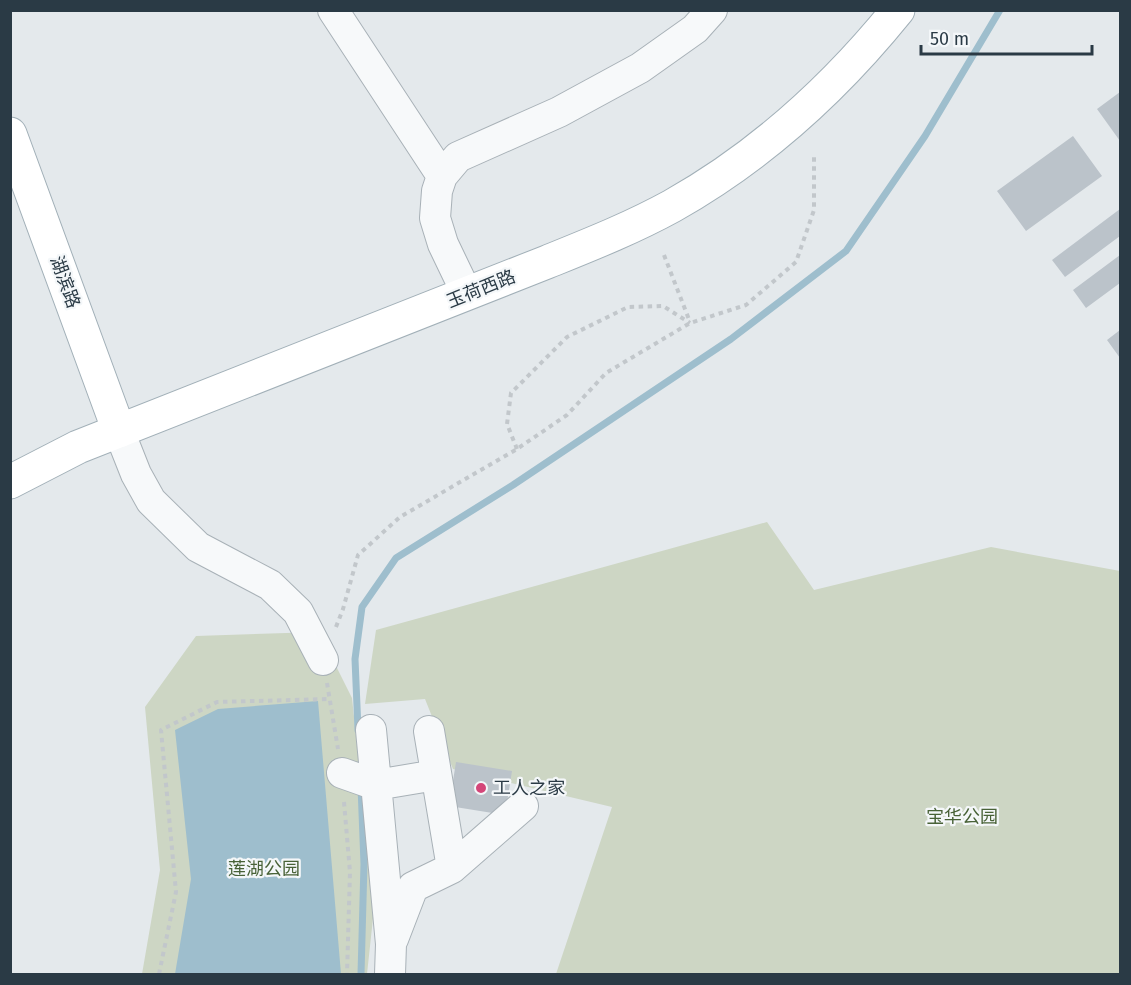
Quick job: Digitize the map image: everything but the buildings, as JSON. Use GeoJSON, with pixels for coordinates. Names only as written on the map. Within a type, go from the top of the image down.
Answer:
{"type":"FeatureCollection","features":[{"type":"Feature","properties":{"kind":"main road","name":"玉荷西路"},"geometry":{"type":"LineString","coordinates":[[10,482],[78,447],[467,294],[644,220],[713,180],[770,139],[853,63],[898,10]]}},
{"type":"Feature","properties":{"kind":"main road","name":"湖滨路"},"geometry":{"type":"LineString","coordinates":[[10,134],[118,431]]}},
{"type":"Feature","properties":{"kind":"street"},"geometry":{"type":"LineString","coordinates":[[333,10],[442,176]]}},
{"type":"Feature","properties":{"kind":"street"},"geometry":{"type":"LineString","coordinates":[[467,294],[443,244],[435,218],[437,191],[442,176],[458,157],[559,112],[640,68],[695,29],[712,10]]}},
{"type":"Feature","properties":{"kind":"street"},"geometry":{"type":"LineString","coordinates":[[118,431],[136,474],[151,501],[198,547],[270,585],[298,612],[323,660]]}},
{"type":"Feature","properties":{"kind":"street"},"geometry":{"type":"LineString","coordinates":[[371,730],[391,944],[390,975]]}},
{"type":"Feature","properties":{"kind":"street"},"geometry":{"type":"LineString","coordinates":[[429,730],[452,868]]}},
{"type":"Feature","properties":{"kind":"street"},"geometry":{"type":"LineString","coordinates":[[342,772],[376,785],[436,775]]}},
{"type":"Feature","properties":{"kind":"street"},"geometry":{"type":"LineString","coordinates":[[391,944],[413,887],[452,868],[523,806]]}},
{"type":"Feature","properties":{"kind":"path"},"geometry":{"type":"LineString","coordinates":[[347,975],[350,872],[342,772],[323,660],[343,609],[358,555],[400,517],[517,449],[567,415],[606,373],[690,323],[746,305],[796,262],[814,210],[814,154]]}},
{"type":"Feature","properties":{"kind":"path"},"geometry":{"type":"LineString","coordinates":[[664,255],[690,323]]}},
{"type":"Feature","properties":{"kind":"path"},"geometry":{"type":"LineString","coordinates":[[517,449],[507,424],[511,393],[567,337],[628,308],[663,306],[690,323]]}},
{"type":"Feature","properties":{"kind":"path"},"geometry":{"type":"LineString","coordinates":[[159,975],[176,892],[161,730],[217,702],[329,699]]}},
{"type":"Feature","properties":{"kind":"green space","name":"宝华公园"},"geometry":{"type":"Polygon","coordinates":[[[767,522],[814,590],[991,547],[1120,571],[1120,974],[556,974],[612,807],[453,769],[425,699],[365,704],[376,630],[767,522]]]}},
{"type":"Feature","properties":{"kind":"green space","name":"莲湖公园"},"geometry":{"type":"Polygon","coordinates":[[[319,632],[352,698],[374,909],[367,974],[142,974],[160,870],[145,707],[196,636],[319,632]]]}},
{"type":"Feature","properties":{"kind":"water"},"geometry":{"type":"Polygon","coordinates":[[[318,701],[341,974],[175,974],[191,879],[175,730],[218,709],[318,701]]]}},
{"type":"Feature","properties":{"kind":"waterway"},"geometry":{"type":"LineString","coordinates":[[358,730],[355,659],[362,607],[396,558],[513,485],[731,339],[846,251],[925,136],[1000,10]]}},
{"type":"Feature","properties":{"kind":"waterway"},"geometry":{"type":"LineString","coordinates":[[361,786],[364,864],[361,974]]}},
{"type":"Feature","properties":{"kind":"place","name":"工人之家"},"geometry":{"type":"Point","coordinates":[481,788]}}]}
